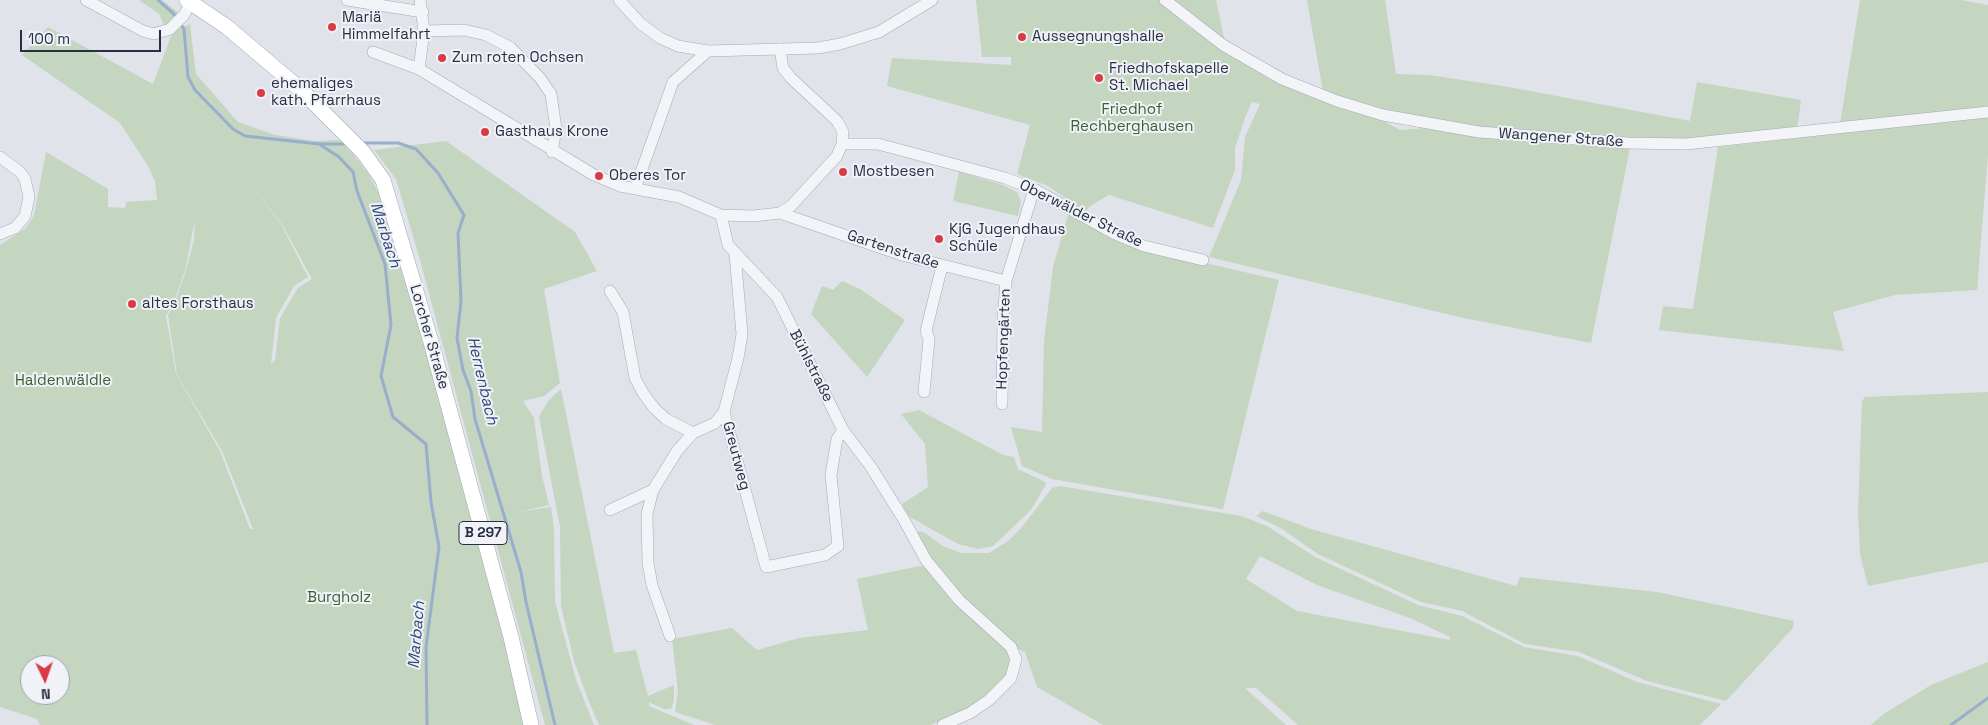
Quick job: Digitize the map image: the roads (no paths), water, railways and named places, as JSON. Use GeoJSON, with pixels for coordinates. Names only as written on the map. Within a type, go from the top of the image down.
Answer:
{"type":"FeatureCollection","features":[{"type":"Feature","properties":{"kind":"main road","name":"Lorcher Straße"},"geometry":{"type":"LineString","coordinates":[[187,6],[228,27],[258,51],[352,140],[368,158],[383,180],[397,223],[508,628],[531,725]]}},
{"type":"Feature","properties":{"kind":"street"},"geometry":{"type":"LineString","coordinates":[[86,0],[143,31],[154,34],[170,28],[187,6]]}},
{"type":"Feature","properties":{"kind":"street"},"geometry":{"type":"LineString","coordinates":[[347,0],[423,12]]}},
{"type":"Feature","properties":{"kind":"street"},"geometry":{"type":"LineString","coordinates":[[419,69],[424,31],[420,0]]}},
{"type":"Feature","properties":{"kind":"street"},"geometry":{"type":"LineString","coordinates":[[619,0],[641,24],[660,38],[678,46],[708,50],[818,48],[861,39],[900,21],[932,0]]}},
{"type":"Feature","properties":{"kind":"street","name":"Wangener Straße"},"geometry":{"type":"LineString","coordinates":[[1165,0],[1222,45],[1282,79],[1337,101],[1383,115],[1478,132],[1627,143],[1686,144],[1988,112]]}},
{"type":"Feature","properties":{"kind":"street"},"geometry":{"type":"LineString","coordinates":[[424,31],[464,30],[486,35],[511,48],[540,78],[551,94],[556,129],[552,152]]}},
{"type":"Feature","properties":{"kind":"street"},"geometry":{"type":"LineString","coordinates":[[374,52],[419,69],[552,152],[594,175],[634,189],[679,198],[721,215],[753,216],[780,213],[791,206],[837,156],[842,144],[842,132],[836,121],[783,68],[780,49]]}},
{"type":"Feature","properties":{"kind":"street"},"geometry":{"type":"LineString","coordinates":[[634,189],[673,82],[708,50]]}},
{"type":"Feature","properties":{"kind":"street","name":"Oberwälder Straße"},"geometry":{"type":"LineString","coordinates":[[842,144],[878,144],[1005,178],[1034,189],[1115,234],[1144,246],[1203,260]]}},
{"type":"Feature","properties":{"kind":"street"},"geometry":{"type":"LineString","coordinates":[[0,157],[20,172],[29,197],[25,216],[15,228],[0,234]]}},
{"type":"Feature","properties":{"kind":"street","name":"Hopfengärten"},"geometry":{"type":"LineString","coordinates":[[1002,404],[1003,320],[1006,281],[1034,189]]}},
{"type":"Feature","properties":{"kind":"street","name":"Gartenstraße"},"geometry":{"type":"LineString","coordinates":[[780,213],[900,254],[1006,281]]}},
{"type":"Feature","properties":{"kind":"street","name":"Bühlstraße"},"geometry":{"type":"LineString","coordinates":[[721,215],[728,245],[735,254],[758,274],[777,297],[843,430],[871,467],[926,560],[940,580],[959,600],[1011,647],[1016,659],[1011,678],[989,700],[970,713],[942,725]]}},
{"type":"Feature","properties":{"kind":"street","name":"Greutweg"},"geometry":{"type":"LineString","coordinates":[[735,254],[742,334],[724,412],[766,567],[825,555],[838,546],[831,475],[837,439],[843,430]]}},
{"type":"Feature","properties":{"kind":"street"},"geometry":{"type":"LineString","coordinates":[[924,392],[929,339],[926,331],[942,266]]}},
{"type":"Feature","properties":{"kind":"street"},"geometry":{"type":"LineString","coordinates":[[610,292],[624,312],[635,378],[643,393],[666,419],[693,433]]}},
{"type":"Feature","properties":{"kind":"street"},"geometry":{"type":"LineString","coordinates":[[670,636],[652,585],[648,563],[647,514],[653,490],[677,451],[693,433],[715,423],[724,412]]}},
{"type":"Feature","properties":{"kind":"street"},"geometry":{"type":"LineString","coordinates":[[610,510],[653,490]]}},
{"type":"Feature","properties":{"kind":"waterway","name":"Marbach"},"geometry":{"type":"LineString","coordinates":[[158,0],[173,13],[184,29],[188,77],[195,90],[233,129],[245,136],[319,144],[339,157],[353,172],[357,191],[385,264],[391,325],[381,376],[393,417],[426,444],[431,502],[439,547],[426,647],[427,725]]}},
{"type":"Feature","properties":{"kind":"waterway","name":"Herrenbach"},"geometry":{"type":"LineString","coordinates":[[361,143],[398,143],[416,149],[438,173],[464,215],[458,233],[461,301],[457,338],[463,370],[471,391],[475,419],[521,572],[526,602],[555,725]]}},
{"type":"Feature","properties":{"kind":"waterway","name":"Herrenbach"},"geometry":{"type":"LineString","coordinates":[[319,144],[347,144]]}},
{"type":"Feature","properties":{"kind":"waterway"},"geometry":{"type":"LineString","coordinates":[[1951,725],[1988,698]]}},
{"type":"Feature","properties":{"kind":"place","name":"Mariä Himmelfahrt"},"geometry":{"type":"Point","coordinates":[332,27]}},
{"type":"Feature","properties":{"kind":"place","name":"Aussegnungshalle"},"geometry":{"type":"Point","coordinates":[1022,37]}},
{"type":"Feature","properties":{"kind":"place","name":"Zum roten Ochsen"},"geometry":{"type":"Point","coordinates":[442,58]}},
{"type":"Feature","properties":{"kind":"place","name":"Friedhofskapelle St. Michael"},"geometry":{"type":"Point","coordinates":[1099,78]}},
{"type":"Feature","properties":{"kind":"place","name":"ehemaliges kath. Pfarrhaus"},"geometry":{"type":"Point","coordinates":[261,93]}},
{"type":"Feature","properties":{"kind":"place","name":"Gasthaus Krone"},"geometry":{"type":"Point","coordinates":[485,132]}},
{"type":"Feature","properties":{"kind":"place","name":"Mostbesen"},"geometry":{"type":"Point","coordinates":[843,172]}},
{"type":"Feature","properties":{"kind":"place","name":"Oberes Tor"},"geometry":{"type":"Point","coordinates":[599,176]}},
{"type":"Feature","properties":{"kind":"place","name":"KjG Jugendhaus Schüle"},"geometry":{"type":"Point","coordinates":[939,239]}},
{"type":"Feature","properties":{"kind":"place","name":"altes Forsthaus"},"geometry":{"type":"Point","coordinates":[132,304]}},
{"type":"Feature","properties":{"kind":"park label","name":"Friedhof Rechberghausen"},"geometry":{"type":"Point","coordinates":[1132,118]}},
{"type":"Feature","properties":{"kind":"park label","name":"Haldenwäldle"},"geometry":{"type":"Point","coordinates":[63,381]}},
{"type":"Feature","properties":{"kind":"park label","name":"Burgholz"},"geometry":{"type":"Point","coordinates":[339,598]}}]}
